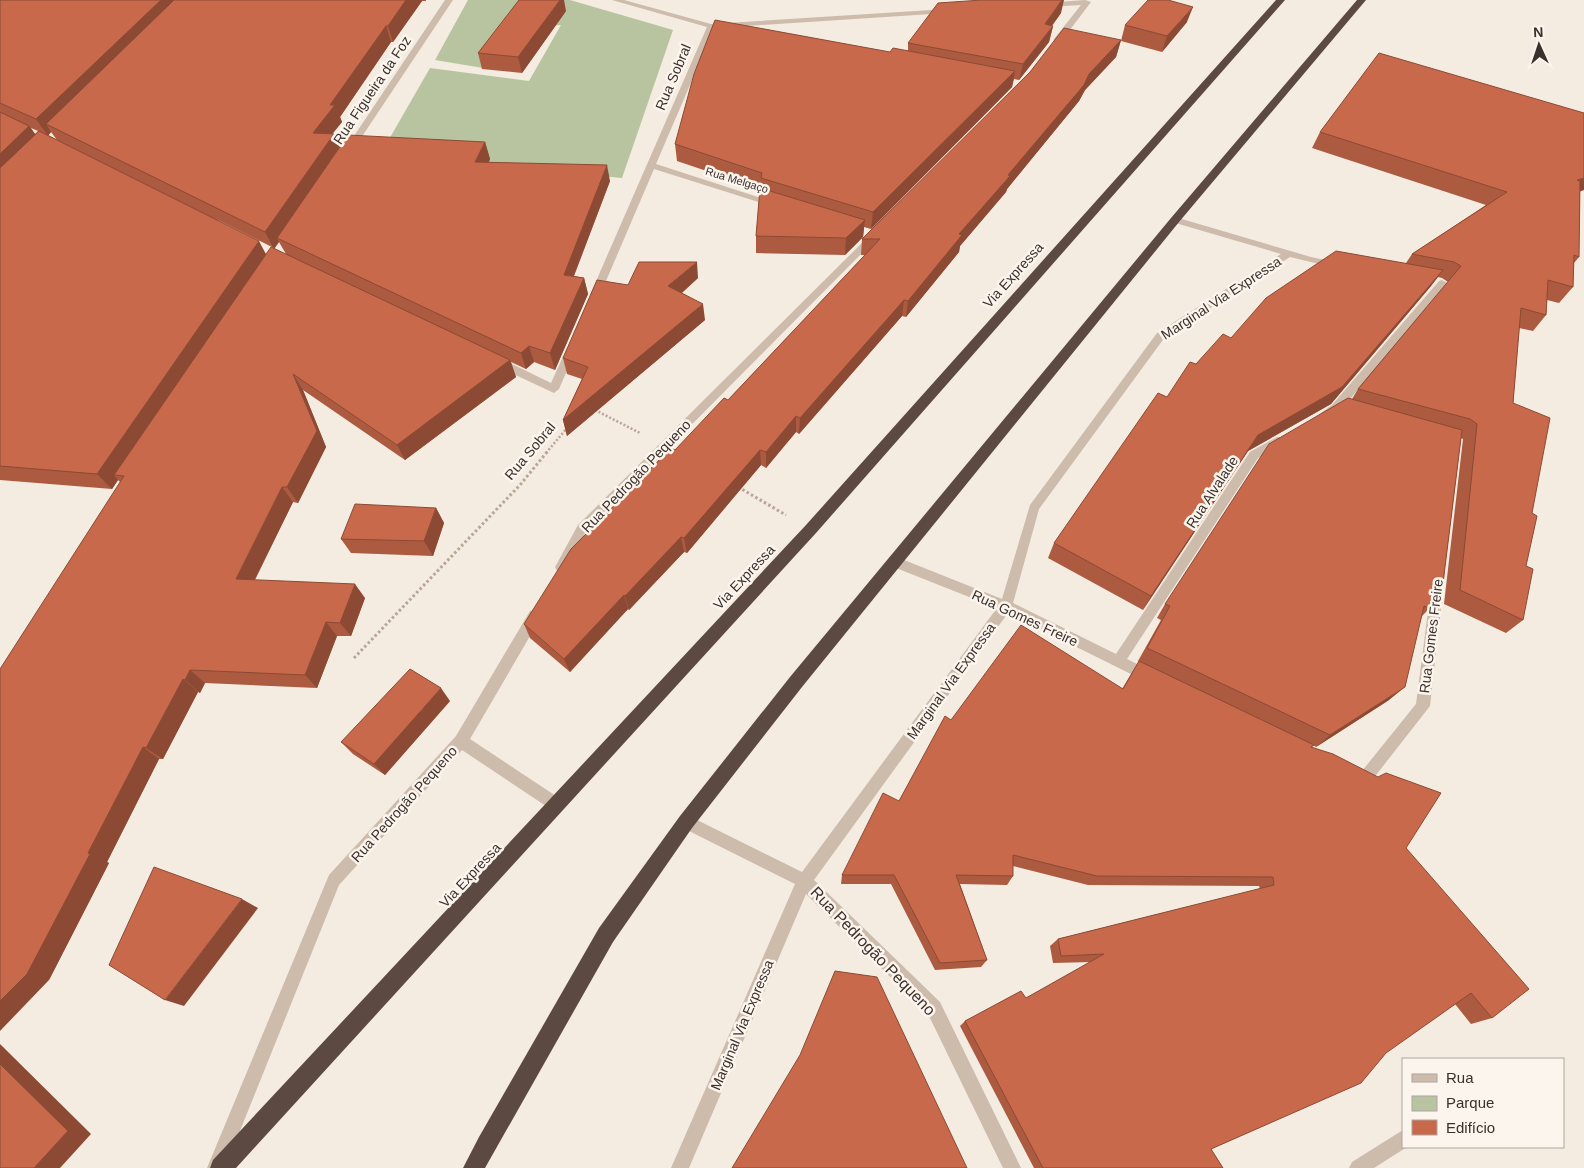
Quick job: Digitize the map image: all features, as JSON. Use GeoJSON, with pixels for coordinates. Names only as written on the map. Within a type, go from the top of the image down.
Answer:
{"type":"FeatureCollection","features":[{"type":"Feature","properties":{"kind":"highway","name":"Via Expressa"},"geometry":{"type":"LineString","coordinates":[[221,1168],[811,529],[1281,0]]}},
{"type":"Feature","properties":{"kind":"highway"},"geometry":{"type":"LineString","coordinates":[[474,1168],[606,935],[686,822],[895,562],[1176,220],[1362,0]]}},
{"type":"Feature","properties":{"kind":"street","name":"Rua Figueira da Foz"},"geometry":{"type":"LineString","coordinates":[[344,157],[449,0]]}},
{"type":"Feature","properties":{"kind":"street"},"geometry":{"type":"LineString","coordinates":[[616,0],[711,26],[750,33]]}},
{"type":"Feature","properties":{"kind":"street"},"geometry":{"type":"LineString","coordinates":[[1037,6],[1087,2],[1051,48]]}},
{"type":"Feature","properties":{"kind":"street"},"geometry":{"type":"LineString","coordinates":[[711,26],[958,11]]}},
{"type":"Feature","properties":{"kind":"street","name":"Rua Sobral"},"geometry":{"type":"LineString","coordinates":[[592,300],[711,26]]}},
{"type":"Feature","properties":{"kind":"street","name":"Rua Melgaço"},"geometry":{"type":"LineString","coordinates":[[651,165],[781,206]]}},
{"type":"Feature","properties":{"kind":"street"},"geometry":{"type":"LineString","coordinates":[[1176,220],[1288,254],[1348,267]]}},
{"type":"Feature","properties":{"kind":"street","name":"Rua Pedrogão Pequeno"},"geometry":{"type":"LineString","coordinates":[[554,580],[582,528],[874,232]]}},
{"type":"Feature","properties":{"kind":"street","name":"Marginal Via Expressa"},"geometry":{"type":"LineString","coordinates":[[680,1168],[804,880],[1006,606],[1034,508],[1161,334],[1288,254]]}},
{"type":"Feature","properties":{"kind":"street"},"geometry":{"type":"LineString","coordinates":[[1319,417],[1340,409],[1437,282]]}},
{"type":"Feature","properties":{"kind":"street"},"geometry":{"type":"LineString","coordinates":[[491,359],[554,389],[573,344]]}},
{"type":"Feature","properties":{"kind":"street","name":"Rua Alvalade"},"geometry":{"type":"LineString","coordinates":[[1118,662],[1254,455],[1295,431]]}},
{"type":"Feature","properties":{"kind":"street","name":"Rua Gomes Freire"},"geometry":{"type":"LineString","coordinates":[[1346,771],[1364,779],[1422,706],[1441,558]]}},
{"type":"Feature","properties":{"kind":"street","name":"Rua Gomes Freire"},"geometry":{"type":"LineString","coordinates":[[895,562],[1006,606],[1162,683]]}},
{"type":"Feature","properties":{"kind":"street","name":"Rua Pedrogão Pequeno"},"geometry":{"type":"LineString","coordinates":[[216,1168],[334,880],[461,741],[541,605]]}},
{"type":"Feature","properties":{"kind":"street"},"geometry":{"type":"LineString","coordinates":[[461,741],[557,805]]}},
{"type":"Feature","properties":{"kind":"street","name":"Rua Pedrogão Pequeno"},"geometry":{"type":"LineString","coordinates":[[686,822],[804,880],[934,1008],[1012,1168]]}},
{"type":"Feature","properties":{"kind":"street"},"geometry":{"type":"LineString","coordinates":[[1358,1168],[1402,1140]]}},
{"type":"Feature","properties":{"kind":"path","name":"Rua Sobral"},"geometry":{"type":"LineString","coordinates":[[354,658],[520,485],[571,423],[554,389]]}},
{"type":"Feature","properties":{"kind":"green space"},"geometry":{"type":"Polygon","coordinates":[[[468,0],[570,0],[673,30],[622,178],[380,155],[430,68],[529,81],[561,25],[509,29],[483,68],[435,60],[468,0]]]}},
{"type":"Feature","properties":{"kind":"building"},"geometry":{"type":"Polygon","coordinates":[[[0,0],[161,0],[36,119],[0,103],[0,0]]]}},
{"type":"Feature","properties":{"kind":"building"},"geometry":{"type":"Polygon","coordinates":[[[174,0],[406,0],[330,105],[335,105],[313,133],[334,134],[265,232],[46,124],[174,0]]]}},
{"type":"Feature","properties":{"kind":"building"},"geometry":{"type":"Polygon","coordinates":[[[519,0],[560,0],[518,57],[478,53],[519,0]]]}},
{"type":"Feature","properties":{"kind":"building"},"geometry":{"type":"Polygon","coordinates":[[[982,0],[1062,0],[1045,24],[1053,26],[1023,64],[908,43],[938,3],[982,0]]]}},
{"type":"Feature","properties":{"kind":"building"},"geometry":{"type":"Polygon","coordinates":[[[1148,0],[1168,0],[1193,7],[1167,36],[1125,25],[1148,0]]]}},
{"type":"Feature","properties":{"kind":"building"},"geometry":{"type":"Polygon","coordinates":[[[715,20],[890,52],[893,48],[1015,71],[873,212],[761,178],[762,173],[675,144],[694,74],[715,20]]]}},
{"type":"Feature","properties":{"kind":"building"},"geometry":{"type":"Polygon","coordinates":[[[1064,28],[1121,40],[1089,74],[1084,85],[1008,175],[1010,176],[959,234],[962,235],[908,301],[904,300],[800,418],[796,416],[766,452],[760,450],[684,538],[681,537],[564,659],[524,624],[571,549],[671,448],[675,450],[724,398],[728,400],[880,239],[862,239],[1030,72],[1064,28]]]}},
{"type":"Feature","properties":{"kind":"building"},"geometry":{"type":"Polygon","coordinates":[[[1379,53],[1584,113],[1584,178],[1577,180],[1580,181],[1579,257],[1574,255],[1573,287],[1548,280],[1546,315],[1521,308],[1513,403],[1550,418],[1532,513],[1537,516],[1526,566],[1533,569],[1523,620],[1460,590],[1477,424],[1470,419],[1358,389],[1461,266],[1454,262],[1412,254],[1507,192],[1320,132],[1379,53]]]}},
{"type":"Feature","properties":{"kind":"building"},"geometry":{"type":"Polygon","coordinates":[[[0,112],[29,126],[0,154],[0,112]]]}},
{"type":"Feature","properties":{"kind":"building"},"geometry":{"type":"Polygon","coordinates":[[[39,131],[259,241],[97,474],[0,466],[0,168],[39,131]]]}},
{"type":"Feature","properties":{"kind":"building"},"geometry":{"type":"Polygon","coordinates":[[[348,135],[485,142],[475,162],[607,165],[564,275],[584,278],[550,353],[529,346],[521,353],[277,238],[348,135]]]}},
{"type":"Feature","properties":{"kind":"building"},"geometry":{"type":"Polygon","coordinates":[[[760,188],[865,220],[846,238],[756,236],[760,188]]]}},
{"type":"Feature","properties":{"kind":"building"},"geometry":{"type":"Polygon","coordinates":[[[271,247],[510,360],[397,445],[293,374],[317,431],[287,487],[282,487],[236,579],[355,584],[340,623],[326,622],[305,675],[190,670],[185,680],[183,679],[146,748],[143,747],[27,974],[0,1001],[0,669],[124,476],[114,475],[271,247]]]}},
{"type":"Feature","properties":{"kind":"building"},"geometry":{"type":"Polygon","coordinates":[[[1336,251],[1443,270],[1342,387],[1258,435],[1151,596],[1054,543],[1158,393],[1167,397],[1190,362],[1196,364],[1223,334],[1231,338],[1266,298],[1336,251]]]}},
{"type":"Feature","properties":{"kind":"building"},"geometry":{"type":"Polygon","coordinates":[[[639,262],[697,262],[668,286],[703,304],[563,420],[588,367],[563,358],[597,280],[628,285],[639,262]]]}},
{"type":"Feature","properties":{"kind":"building"},"geometry":{"type":"Polygon","coordinates":[[[1348,398],[1462,430],[1443,583],[1437,580],[1430,608],[1424,606],[1405,687],[1330,735],[1147,648],[1170,606],[1165,604],[1269,444],[1348,398]]]}},
{"type":"Feature","properties":{"kind":"building"},"geometry":{"type":"Polygon","coordinates":[[[355,504],[436,508],[424,541],[341,539],[355,504]]]}},
{"type":"Feature","properties":{"kind":"building"},"geometry":{"type":"Polygon","coordinates":[[[1021,625],[1123,689],[1139,661],[1314,745],[1311,747],[1333,754],[1378,777],[1386,773],[1441,793],[1406,848],[1529,989],[1492,1018],[1471,993],[1386,1053],[1361,1083],[1211,1149],[1223,1168],[1043,1168],[965,1021],[1021,991],[1026,998],[1104,954],[1061,956],[1058,939],[1274,885],[1273,877],[1097,876],[1013,855],[1013,876],[956,875],[987,960],[940,963],[894,875],[842,875],[883,793],[899,801],[945,716],[951,720],[1021,625]]]}},
{"type":"Feature","properties":{"kind":"building"},"geometry":{"type":"Polygon","coordinates":[[[410,669],[441,688],[374,764],[341,742],[410,669]]]}},
{"type":"Feature","properties":{"kind":"building"},"geometry":{"type":"Polygon","coordinates":[[[154,867],[242,899],[165,1000],[109,965],[154,867]]]}},
{"type":"Feature","properties":{"kind":"building"},"geometry":{"type":"Polygon","coordinates":[[[835,971],[877,977],[967,1168],[732,1168],[800,1055],[835,971]]]}},
{"type":"Feature","properties":{"kind":"building"},"geometry":{"type":"Polygon","coordinates":[[[0,1064],[68,1131],[34,1168],[0,1168],[0,1064]]]}}]}
